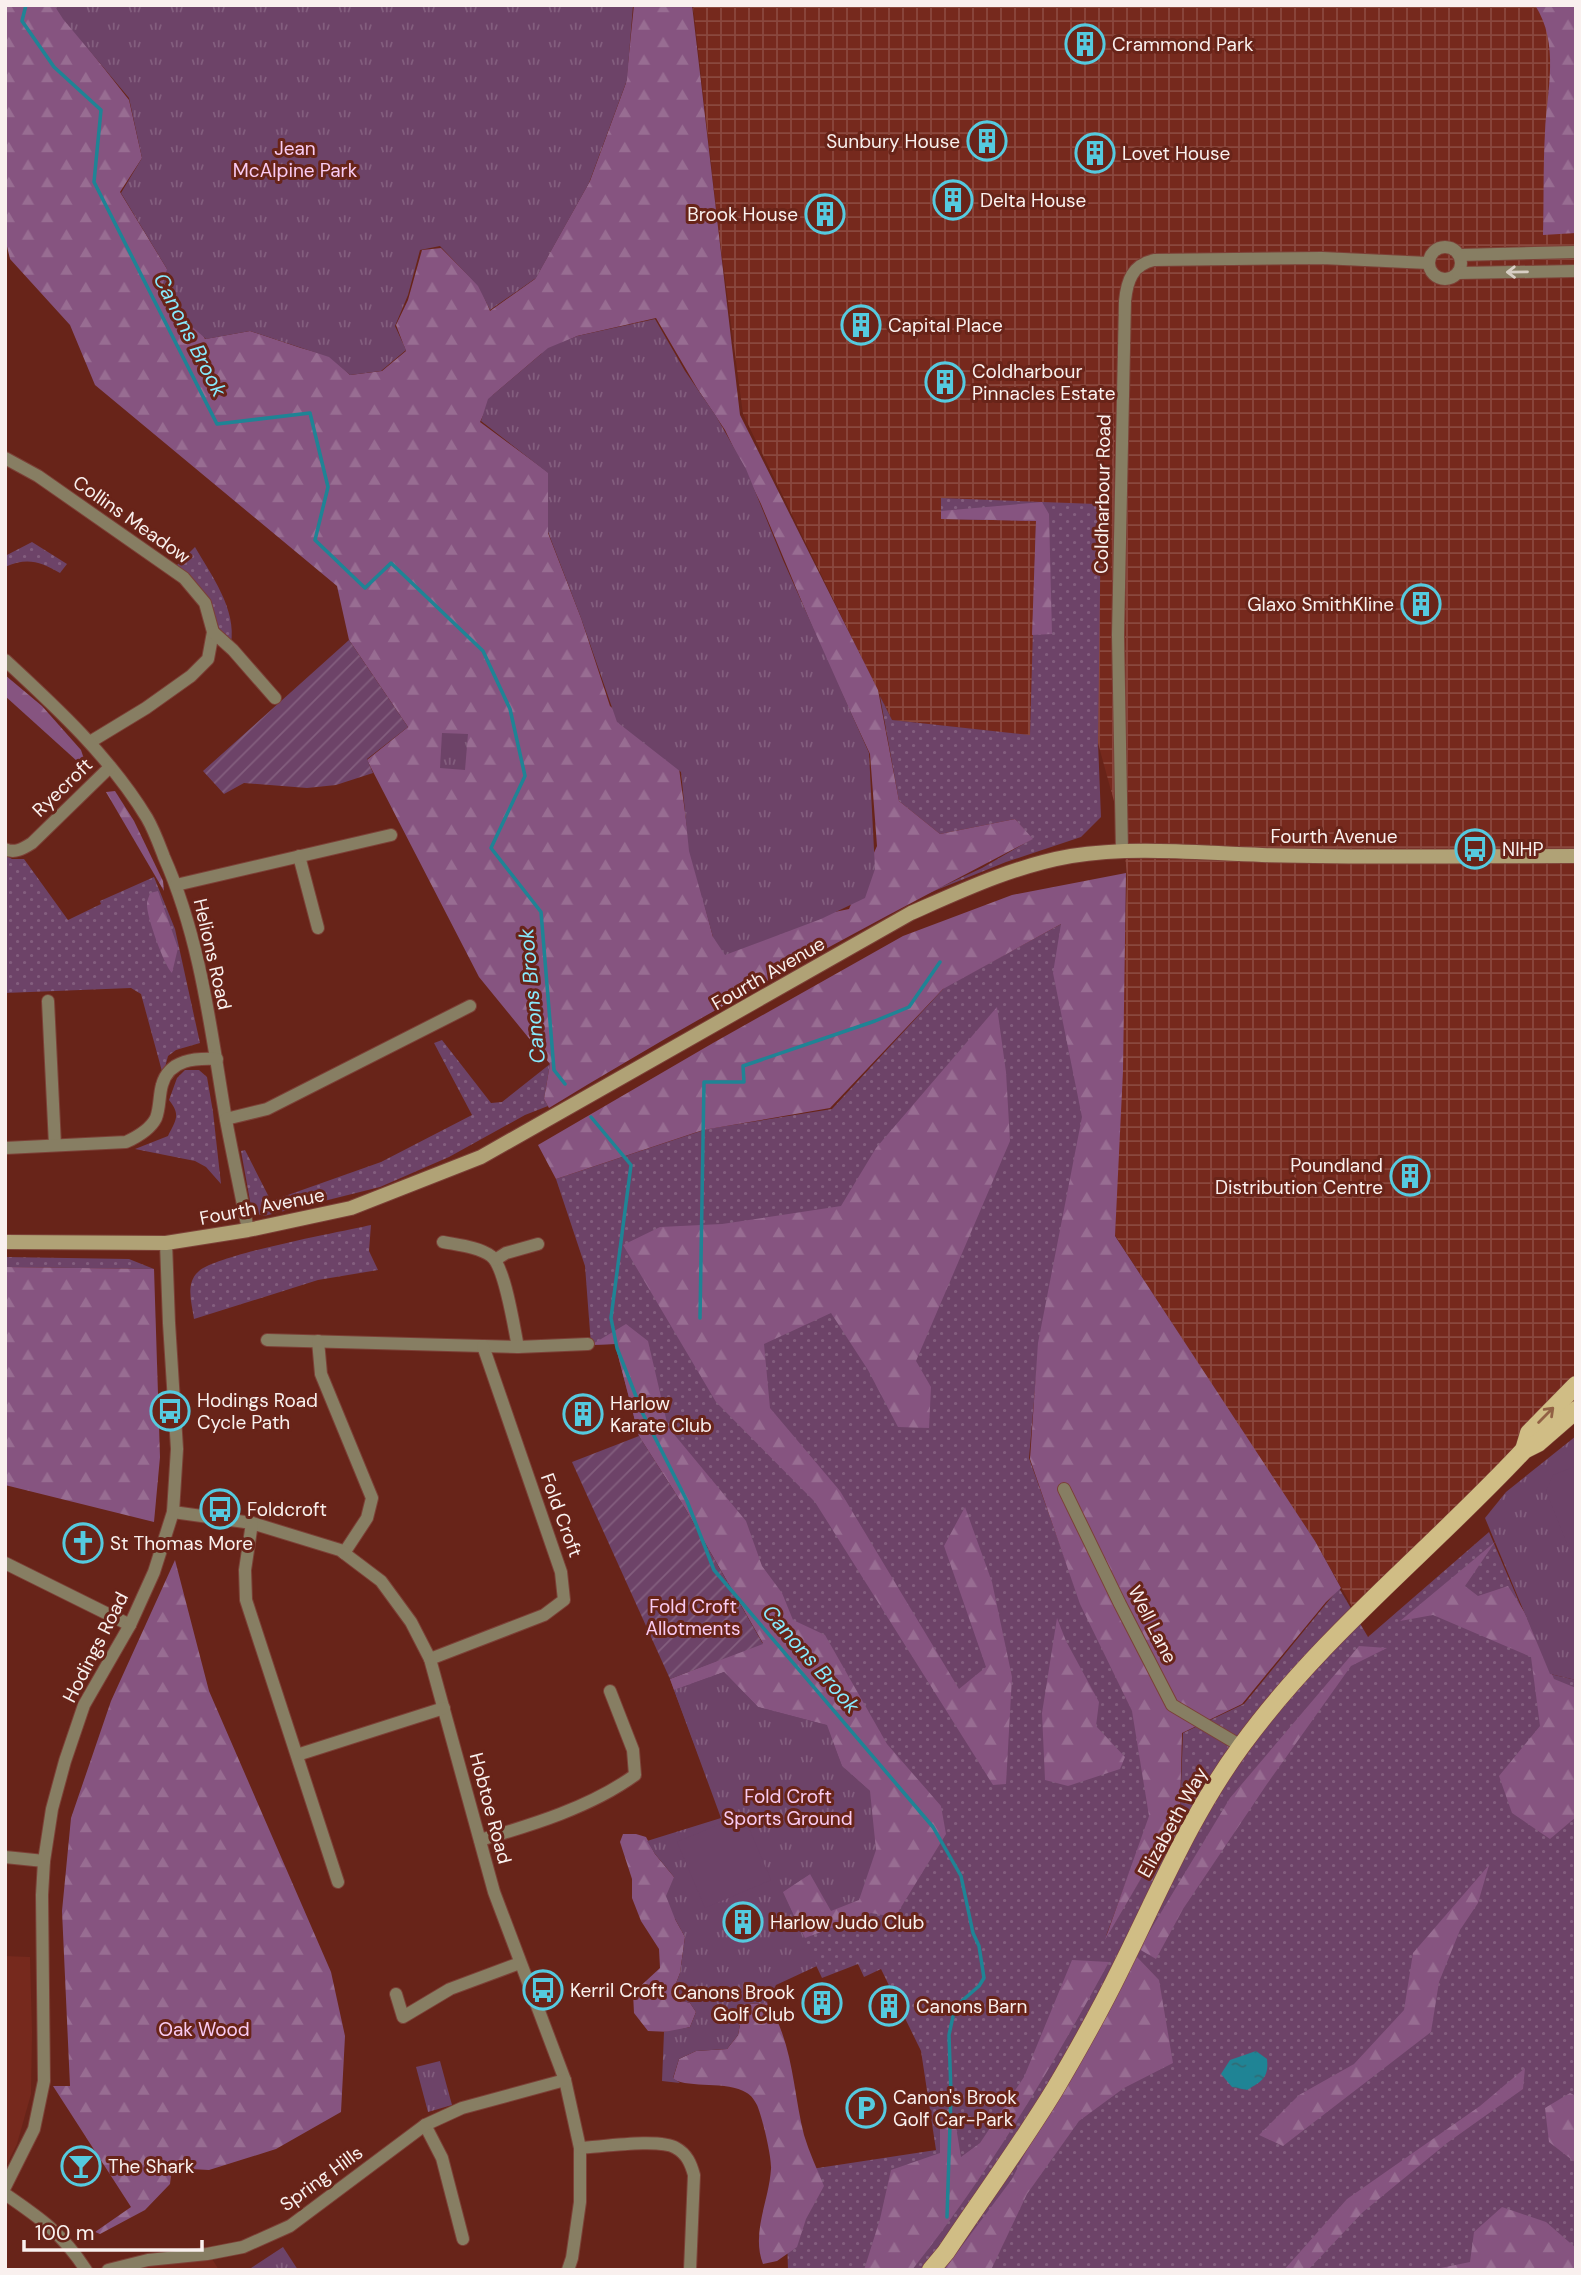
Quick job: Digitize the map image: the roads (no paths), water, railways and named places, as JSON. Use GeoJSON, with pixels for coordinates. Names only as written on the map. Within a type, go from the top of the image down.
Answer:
{"type":"FeatureCollection","features":[{"type":"Feature","properties":{"kind":"main road","name":"Elizabeth Way"},"geometry":{"type":"LineString","coordinates":[[1524,1450],[1529,1433],[1576,1385]]}},
{"type":"Feature","properties":{"kind":"main road","name":"Elizabeth Way"},"geometry":{"type":"LineString","coordinates":[[931,2270],[946,2252],[1055,2089],[1121,1969],[1159,1886],[1195,1818],[1241,1746],[1286,1689],[1371,1601],[1524,1450],[1538,1443],[1576,1410]]}},
{"type":"Feature","properties":{"kind":"street"},"geometry":{"type":"LineString","coordinates":[[1428,263],[1431,253],[1440,247],[1449,247],[1459,255],[1461,264],[1458,273]]}},
{"type":"Feature","properties":{"kind":"street"},"geometry":{"type":"LineString","coordinates":[[1459,255],[1576,253]]}},
{"type":"Feature","properties":{"kind":"street","name":"Coldharbour Road"},"geometry":{"type":"LineString","coordinates":[[1122,850],[1118,635],[1125,301],[1131,274],[1138,267],[1154,260],[1322,258],[1428,263],[1432,273],[1441,279],[1451,278],[1458,273],[1576,271]]}},
{"type":"Feature","properties":{"kind":"street","name":"Collins Meadow"},"geometry":{"type":"LineString","coordinates":[[5,458],[38,476],[184,578],[205,603],[213,632],[233,650],[275,698]]}},
{"type":"Feature","properties":{"kind":"street"},"geometry":{"type":"LineString","coordinates":[[90,742],[146,708],[191,676],[208,659],[213,632]]}},
{"type":"Feature","properties":{"kind":"street","name":"Helions Road"},"geometry":{"type":"LineString","coordinates":[[5,660],[90,742],[110,767],[147,819],[176,885],[190,926],[248,1230]]}},
{"type":"Feature","properties":{"kind":"street","name":"Ryecroft"},"geometry":{"type":"LineString","coordinates":[[5,849],[21,850],[32,843],[110,767]]}},
{"type":"Feature","properties":{"kind":"street"},"geometry":{"type":"LineString","coordinates":[[176,885],[391,835]]}},
{"type":"Feature","properties":{"kind":"street","name":"Fourth Avenue"},"geometry":{"type":"LineString","coordinates":[[5,1242],[166,1244],[351,1208],[481,1157],[911,913],[1020,868],[1070,856],[1122,850],[1264,855],[1576,856]]}},
{"type":"Feature","properties":{"kind":"street"},"geometry":{"type":"LineString","coordinates":[[299,856],[318,928]]}},
{"type":"Feature","properties":{"kind":"street"},"geometry":{"type":"LineString","coordinates":[[48,1001],[55,1145]]}},
{"type":"Feature","properties":{"kind":"street"},"geometry":{"type":"LineString","coordinates":[[226,1119],[267,1109],[470,1006]]}},
{"type":"Feature","properties":{"kind":"street"},"geometry":{"type":"LineString","coordinates":[[5,1148],[126,1142],[142,1134],[156,1119],[163,1081],[176,1065],[193,1058],[217,1059]]}},
{"type":"Feature","properties":{"kind":"street"},"geometry":{"type":"LineString","coordinates":[[443,1242],[489,1254],[495,1260],[505,1286],[518,1347]]}},
{"type":"Feature","properties":{"kind":"street","name":"Hodings Road"},"geometry":{"type":"LineString","coordinates":[[5,2187],[34,2129],[44,2081],[44,1861],[52,1809],[84,1705],[130,1625],[154,1572],[173,1512],[177,1450],[166,1244]]}},
{"type":"Feature","properties":{"kind":"street"},"geometry":{"type":"LineString","coordinates":[[495,1260],[506,1253],[538,1244]]}},
{"type":"Feature","properties":{"kind":"street"},"geometry":{"type":"LineString","coordinates":[[267,1340],[518,1347],[588,1344]]}},
{"type":"Feature","properties":{"kind":"street"},"geometry":{"type":"LineString","coordinates":[[318,1341],[321,1374],[372,1498],[367,1518],[344,1553]]}},
{"type":"Feature","properties":{"kind":"street","name":"Fold Croft"},"geometry":{"type":"LineString","coordinates":[[430,1659],[544,1615],[564,1600],[561,1572],[482,1346]]}},
{"type":"Feature","properties":{"kind":"street","name":"Well Lane"},"geometry":{"type":"LineString","coordinates":[[1064,1489],[1119,1604],[1172,1705],[1241,1746]]}},
{"type":"Feature","properties":{"kind":"street","name":"Hobtoe Road"},"geometry":{"type":"LineString","coordinates":[[173,1512],[252,1523],[300,1536],[344,1553],[381,1581],[411,1622],[430,1659],[494,1892],[565,2080],[580,2148],[580,2202],[568,2270]]}},
{"type":"Feature","properties":{"kind":"street"},"geometry":{"type":"LineString","coordinates":[[252,1523],[245,1570],[246,1600],[338,1882]]}},
{"type":"Feature","properties":{"kind":"street"},"geometry":{"type":"LineString","coordinates":[[5,1563],[130,1625]]}},
{"type":"Feature","properties":{"kind":"street"},"geometry":{"type":"LineString","coordinates":[[480,1840],[528,1827],[615,1790],[635,1775],[633,1750],[610,1691]]}},
{"type":"Feature","properties":{"kind":"street"},"geometry":{"type":"LineString","coordinates":[[296,1755],[444,1708]]}},
{"type":"Feature","properties":{"kind":"street"},"geometry":{"type":"LineString","coordinates":[[5,1857],[44,1861]]}},
{"type":"Feature","properties":{"kind":"street"},"geometry":{"type":"LineString","coordinates":[[396,1994],[403,2017],[450,1989],[520,1963]]}},
{"type":"Feature","properties":{"kind":"street","name":"Spring Hills"},"geometry":{"type":"LineString","coordinates":[[108,2270],[148,2260],[243,2247],[290,2225],[425,2124],[463,2108],[565,2080]]}},
{"type":"Feature","properties":{"kind":"street"},"geometry":{"type":"LineString","coordinates":[[425,2124],[442,2158],[463,2239]]}},
{"type":"Feature","properties":{"kind":"street"},"geometry":{"type":"LineString","coordinates":[[580,2148],[661,2143],[675,2147],[685,2155],[694,2175],[690,2270]]}},
{"type":"Feature","properties":{"kind":"street"},"geometry":{"type":"LineString","coordinates":[[5,2194],[50,2225],[86,2270]]}},
{"type":"Feature","properties":{"kind":"water"},"geometry":{"type":"Polygon","coordinates":[[[1256,2051],[1267,2059],[1267,2071],[1263,2078],[1247,2090],[1232,2087],[1221,2074],[1230,2060],[1256,2051]]]}},
{"type":"Feature","properties":{"kind":"waterway","name":"Canons Brook"},"geometry":{"type":"LineString","coordinates":[[26,5],[22,21],[54,67],[101,110],[94,182],[217,424],[310,413],[328,487],[315,540],[365,588],[391,563],[483,651],[510,709],[525,776],[491,848],[541,912],[554,1070],[565,1084]]}},
{"type":"Feature","properties":{"kind":"waterway"},"geometry":{"type":"LineString","coordinates":[[700,1318],[704,1082],[744,1082],[743,1066],[909,1007],[940,962]]}},
{"type":"Feature","properties":{"kind":"waterway","name":"Canons Brook"},"geometry":{"type":"LineString","coordinates":[[591,1117],[631,1165],[611,1318],[617,1348],[643,1414],[687,1501],[714,1570],[933,1827],[961,1876],[973,1933],[979,1946],[984,1978],[979,1986],[955,2007],[949,2035],[951,2094],[947,2217]]}},
{"type":"Feature","properties":{"kind":"place","name":"Crammond Park"},"geometry":{"type":"Point","coordinates":[1085,44]}},
{"type":"Feature","properties":{"kind":"place","name":"Sunbury House"},"geometry":{"type":"Point","coordinates":[987,141]}},
{"type":"Feature","properties":{"kind":"place","name":"Lovet House"},"geometry":{"type":"Point","coordinates":[1095,153]}},
{"type":"Feature","properties":{"kind":"place","name":"Delta House"},"geometry":{"type":"Point","coordinates":[953,200]}},
{"type":"Feature","properties":{"kind":"place","name":"Brook House"},"geometry":{"type":"Point","coordinates":[825,214]}},
{"type":"Feature","properties":{"kind":"place","name":"Capital Place"},"geometry":{"type":"Point","coordinates":[861,325]}},
{"type":"Feature","properties":{"kind":"place","name":"Coldharbour Pinnacles Estate"},"geometry":{"type":"Point","coordinates":[945,382]}},
{"type":"Feature","properties":{"kind":"place","name":"Glaxo SmithKline"},"geometry":{"type":"Point","coordinates":[1421,604]}},
{"type":"Feature","properties":{"kind":"place","name":"NIHP"},"geometry":{"type":"Point","coordinates":[1475,849]}},
{"type":"Feature","properties":{"kind":"place","name":"Poundland Distribution Centre"},"geometry":{"type":"Point","coordinates":[1410,1176]}},
{"type":"Feature","properties":{"kind":"place","name":"Hodings Road Cycle Path"},"geometry":{"type":"Point","coordinates":[170,1411]}},
{"type":"Feature","properties":{"kind":"place","name":"Harlow Karate Club"},"geometry":{"type":"Point","coordinates":[583,1414]}},
{"type":"Feature","properties":{"kind":"place","name":"Foldcroft"},"geometry":{"type":"Point","coordinates":[220,1509]}},
{"type":"Feature","properties":{"kind":"place","name":"St Thomas More"},"geometry":{"type":"Point","coordinates":[83,1543]}},
{"type":"Feature","properties":{"kind":"place","name":"Harlow Judo Club"},"geometry":{"type":"Point","coordinates":[743,1922]}},
{"type":"Feature","properties":{"kind":"place","name":"Kerril Croft"},"geometry":{"type":"Point","coordinates":[543,1990]}},
{"type":"Feature","properties":{"kind":"place","name":"Canons Brook Golf Club"},"geometry":{"type":"Point","coordinates":[822,2003]}},
{"type":"Feature","properties":{"kind":"place","name":"Canons Barn"},"geometry":{"type":"Point","coordinates":[889,2006]}},
{"type":"Feature","properties":{"kind":"place","name":"Canon's Brook Golf Car-Park"},"geometry":{"type":"Point","coordinates":[866,2108]}},
{"type":"Feature","properties":{"kind":"place","name":"The Shark"},"geometry":{"type":"Point","coordinates":[81,2166]}},
{"type":"Feature","properties":{"kind":"park label","name":"Jean McAlpine Park"},"geometry":{"type":"Point","coordinates":[295,159]}},
{"type":"Feature","properties":{"kind":"park label","name":"Fold Croft Allotments"},"geometry":{"type":"Point","coordinates":[693,1617]}},
{"type":"Feature","properties":{"kind":"park label","name":"Fold Croft Sports Ground"},"geometry":{"type":"Point","coordinates":[788,1807]}},
{"type":"Feature","properties":{"kind":"park label","name":"Oak Wood"},"geometry":{"type":"Point","coordinates":[204,2029]}}]}
